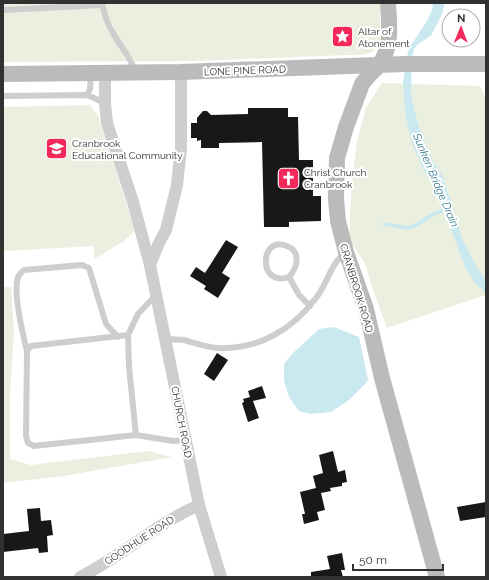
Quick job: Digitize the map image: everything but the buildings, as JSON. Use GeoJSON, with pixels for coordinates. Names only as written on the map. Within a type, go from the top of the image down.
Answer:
{"type":"FeatureCollection","features":[{"type":"Feature","properties":{"kind":"street","name":"CRANBROOK ROAD"},"geometry":{"type":"LineString","coordinates":[[388,3],[390,38],[387,50],[379,65],[367,75],[362,84],[346,127],[337,158],[336,191],[338,221],[346,252],[366,309],[384,385],[437,577]]}},
{"type":"Feature","properties":{"kind":"street","name":"LONE PINE ROAD"},"geometry":{"type":"LineString","coordinates":[[3,74],[135,73],[405,64],[486,64]]}},
{"type":"Feature","properties":{"kind":"street"},"geometry":{"type":"LineString","coordinates":[[150,265],[166,230],[177,185],[181,148],[181,72]]}},
{"type":"Feature","properties":{"kind":"street","name":"CHURCH ROAD"},"geometry":{"type":"LineString","coordinates":[[98,73],[105,104],[107,123],[133,202],[150,265],[199,506],[221,577]]}},
{"type":"Feature","properties":{"kind":"street","name":"GOODHUE ROAD"},"geometry":{"type":"LineString","coordinates":[[80,577],[103,564],[176,516],[199,506]]}},
{"type":"Feature","properties":{"kind":"lane"},"geometry":{"type":"LineString","coordinates":[[3,10],[102,4],[112,33],[132,62],[135,73]]}},
{"type":"Feature","properties":{"kind":"lane"},"geometry":{"type":"LineString","coordinates":[[87,94],[98,73]]}},
{"type":"Feature","properties":{"kind":"lane"},"geometry":{"type":"LineString","coordinates":[[3,96],[87,94],[105,104]]}},
{"type":"Feature","properties":{"kind":"lane"},"geometry":{"type":"LineString","coordinates":[[283,244],[289,246],[294,251],[297,258],[297,264],[294,271],[288,277],[279,279],[268,272],[265,266],[267,253],[270,248],[275,245],[283,244]]}},
{"type":"Feature","properties":{"kind":"lane"},"geometry":{"type":"LineString","coordinates":[[166,339],[183,340],[216,348],[242,346],[261,341],[278,334],[299,318],[310,306],[318,296],[337,259],[346,252]]}},
{"type":"Feature","properties":{"kind":"lane"},"geometry":{"type":"LineString","coordinates":[[118,337],[106,324],[89,268],[82,265],[24,270],[18,276],[17,292],[22,329],[27,351],[26,436],[28,443],[34,446],[136,435],[173,441],[186,440]]}},
{"type":"Feature","properties":{"kind":"lane"},"geometry":{"type":"LineString","coordinates":[[288,277],[300,295],[310,306]]}},
{"type":"Feature","properties":{"kind":"lane"},"geometry":{"type":"LineString","coordinates":[[136,435],[129,367],[128,335],[138,314],[156,295]]}},
{"type":"Feature","properties":{"kind":"lane"},"geometry":{"type":"LineString","coordinates":[[27,351],[31,346],[128,335]]}},
{"type":"Feature","properties":{"kind":"green space"},"geometry":{"type":"Polygon","coordinates":[[[3,3],[380,3],[380,40],[375,49],[371,52],[358,55],[195,61],[3,62],[3,3]]]}},
{"type":"Feature","properties":{"kind":"green space"},"geometry":{"type":"Polygon","coordinates":[[[382,83],[480,86],[486,99],[486,295],[387,328],[365,263],[350,241],[352,182],[357,141],[366,108],[382,83]]]}},
{"type":"Feature","properties":{"kind":"green space"},"geometry":{"type":"Polygon","coordinates":[[[90,105],[98,116],[135,230],[124,241],[94,259],[94,246],[5,251],[3,253],[3,107],[90,105]]]}},
{"type":"Feature","properties":{"kind":"green space"},"geometry":{"type":"Polygon","coordinates":[[[3,253],[4,287],[11,287],[14,331],[10,393],[10,459],[31,465],[148,451],[172,457],[64,476],[3,483],[3,253]]]}},
{"type":"Feature","properties":{"kind":"water","name":"Sunken Bridge Drain"},"geometry":{"type":"Polygon","coordinates":[[[433,3],[445,3],[444,8],[441,8],[441,16],[431,36],[418,44],[414,49],[412,58],[411,95],[418,125],[432,160],[443,177],[462,238],[477,268],[486,280],[486,293],[475,283],[465,267],[438,193],[423,169],[412,143],[408,127],[403,81],[408,52],[432,10],[433,3]]]}},
{"type":"Feature","properties":{"kind":"water"},"geometry":{"type":"Polygon","coordinates":[[[334,327],[359,337],[368,380],[349,400],[331,412],[311,414],[299,411],[289,397],[284,381],[284,364],[292,354],[319,329],[334,327]]]}},
{"type":"Feature","properties":{"kind":"waterway","name":"Sunken Bridge Drain"},"geometry":{"type":"LineString","coordinates":[[384,224],[408,228],[436,213],[448,209]]}},
{"type":"Feature","properties":{"kind":"place","name":"Altar of Atonement"},"geometry":{"type":"Point","coordinates":[342,37]}},
{"type":"Feature","properties":{"kind":"place","name":"Cranbrook Educational Community"},"geometry":{"type":"Point","coordinates":[56,149]}},
{"type":"Feature","properties":{"kind":"place","name":"Christ Church Cranbrook"},"geometry":{"type":"Point","coordinates":[288,178]}}]}
